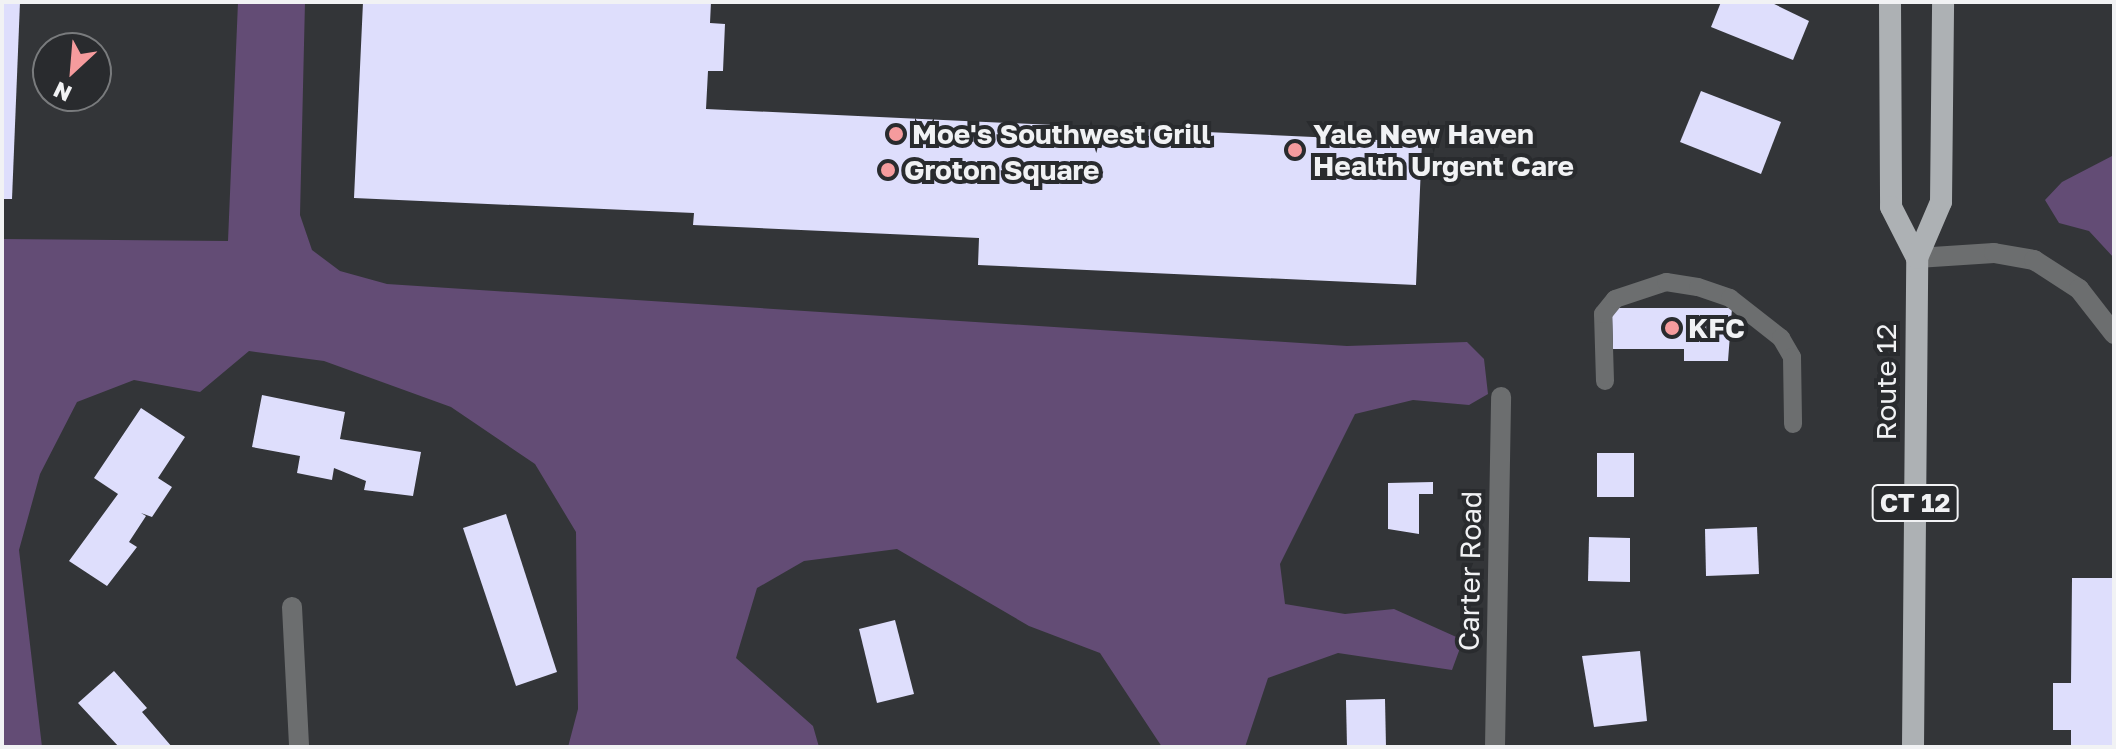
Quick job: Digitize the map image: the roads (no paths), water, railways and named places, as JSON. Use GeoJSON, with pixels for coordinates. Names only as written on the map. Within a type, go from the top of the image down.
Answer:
{"type":"FeatureCollection","features":[{"type":"Feature","properties":{"kind":"highway","name":"Route 12"},"geometry":{"type":"LineString","coordinates":[[1890,2],[1891,207],[1917,258]]}},
{"type":"Feature","properties":{"kind":"highway","name":"Route 12"},"geometry":{"type":"LineString","coordinates":[[1913,747],[1917,258],[1941,202],[1943,2]]}},
{"type":"Feature","properties":{"kind":"street"},"geometry":{"type":"LineString","coordinates":[[1917,258],[2007,253],[2034,260],[2079,289],[2114,334]]}},
{"type":"Feature","properties":{"kind":"street","name":"Carter Road"},"geometry":{"type":"LineString","coordinates":[[1495,747],[1501,397]]}},
{"type":"Feature","properties":{"kind":"street"},"geometry":{"type":"LineString","coordinates":[[292,607],[299,747]]}},
{"type":"Feature","properties":{"kind":"lane"},"geometry":{"type":"LineString","coordinates":[[1605,381],[1603,314],[1615,299],[1666,282],[1698,287],[1730,298],[1781,338],[1792,357],[1793,424]]}},
{"type":"Feature","properties":{"kind":"place","name":"Moe's Southwest Grill"},"geometry":{"type":"Point","coordinates":[896,134]}},
{"type":"Feature","properties":{"kind":"place","name":"Yale New Haven Health Urgent Care"},"geometry":{"type":"Point","coordinates":[1295,150]}},
{"type":"Feature","properties":{"kind":"place","name":"Groton Square"},"geometry":{"type":"Point","coordinates":[888,170]}},
{"type":"Feature","properties":{"kind":"place","name":"KFC"},"geometry":{"type":"Point","coordinates":[1672,328]}}]}
